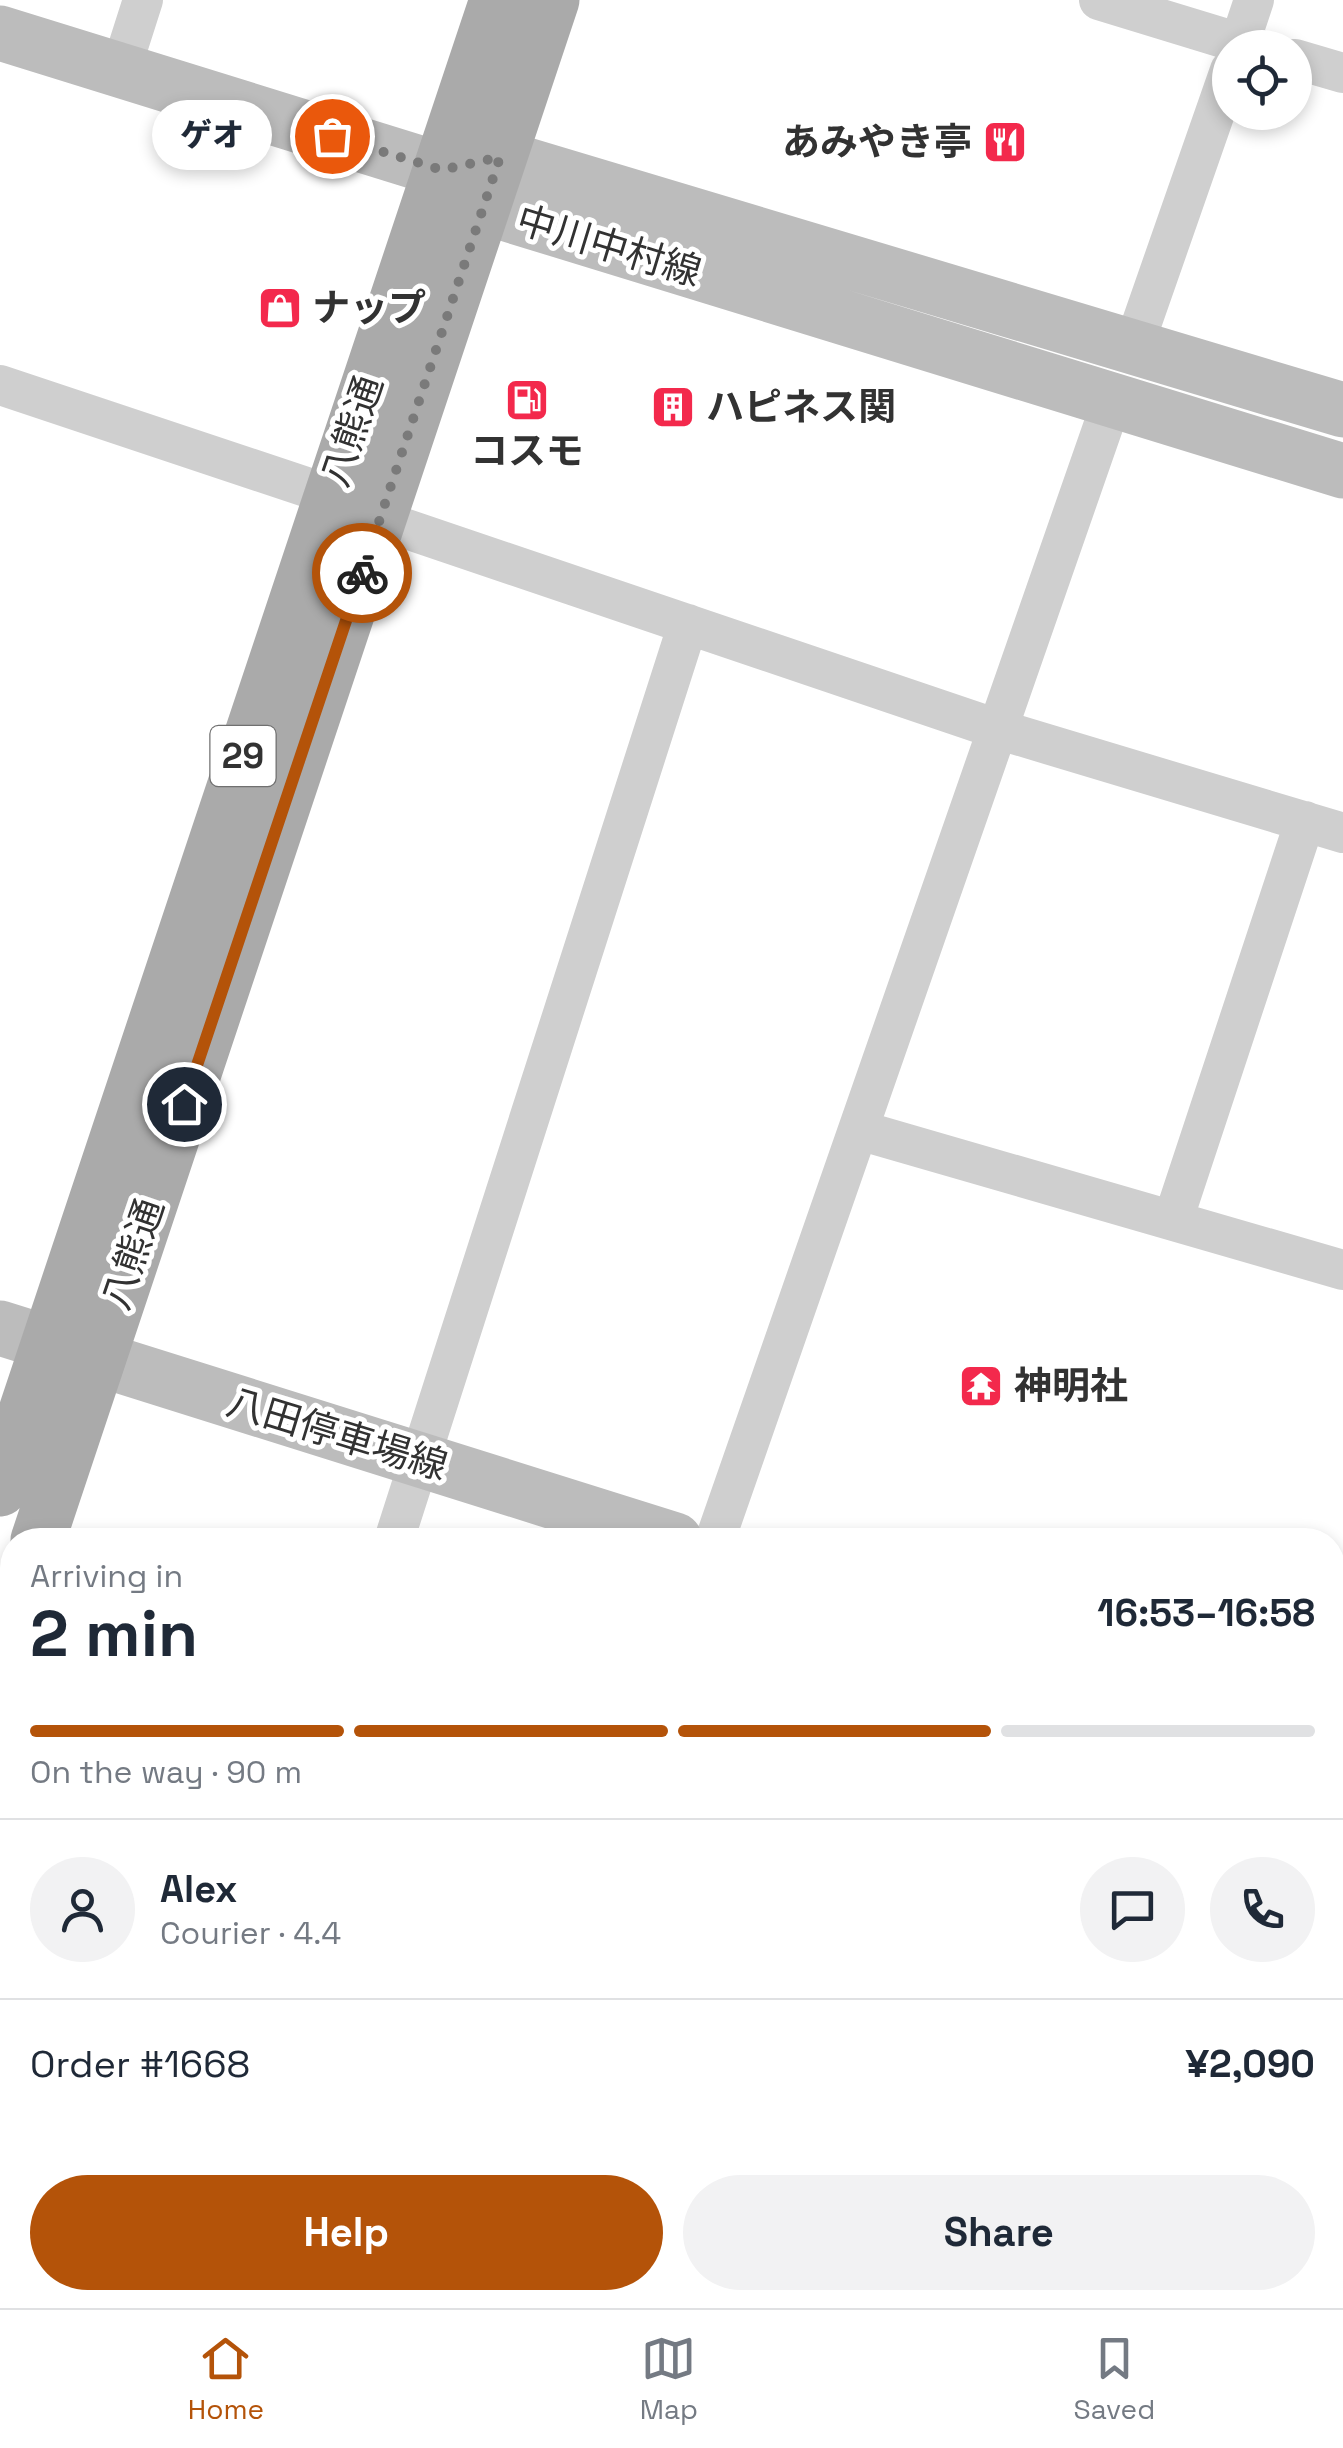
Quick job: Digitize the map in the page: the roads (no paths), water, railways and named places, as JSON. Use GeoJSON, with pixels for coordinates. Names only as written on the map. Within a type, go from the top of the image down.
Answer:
{"type":"FeatureCollection","features":[{"type":"Feature","properties":{"kind":"main road","name":"八熊通"},"geometry":{"type":"LineString","coordinates":[[0,1489],[496,0]]}},
{"type":"Feature","properties":{"kind":"main road","name":"八熊通"},"geometry":{"type":"LineString","coordinates":[[39,1528],[49,1344],[380,520],[552,0]]}},
{"type":"Feature","properties":{"kind":"main road"},"geometry":{"type":"LineString","coordinates":[[0,33],[442,170]]}},
{"type":"Feature","properties":{"kind":"main road","name":"中川中村線"},"geometry":{"type":"LineString","coordinates":[[442,170],[1134,345],[1343,410]]}},
{"type":"Feature","properties":{"kind":"main road","name":"中川中村線"},"geometry":{"type":"LineString","coordinates":[[492,182],[1112,401],[1343,471]]}},
{"type":"Feature","properties":{"kind":"main road","name":"八田停車場線"},"geometry":{"type":"LineString","coordinates":[[49,1344],[637,1528]]}},
{"type":"Feature","properties":{"kind":"street"},"geometry":{"type":"LineString","coordinates":[[120,72],[143,0]]}},
{"type":"Feature","properties":{"kind":"street"},"geometry":{"type":"LineString","coordinates":[[1099,0],[1212,41]]}},
{"type":"Feature","properties":{"kind":"street"},"geometry":{"type":"LineString","coordinates":[[1246,30],[1254,0]]}},
{"type":"Feature","properties":{"kind":"street"},"geometry":{"type":"LineString","coordinates":[[1312,64],[1343,73]]}},
{"type":"Feature","properties":{"kind":"street"},"geometry":{"type":"LineString","coordinates":[[1134,345],[1213,130]]}},
{"type":"Feature","properties":{"kind":"street"},"geometry":{"type":"LineString","coordinates":[[1,389],[330,496]]}},
{"type":"Feature","properties":{"kind":"street"},"geometry":{"type":"LineString","coordinates":[[719,1528],[1112,401]]}},
{"type":"Feature","properties":{"kind":"street"},"geometry":{"type":"LineString","coordinates":[[380,520],[998,729],[1343,833]]}},
{"type":"Feature","properties":{"kind":"street"},"geometry":{"type":"LineString","coordinates":[[398,1528],[688,624]]}},
{"type":"Feature","properties":{"kind":"street"},"geometry":{"type":"LineString","coordinates":[[1174,1218],[1304,821]]}},
{"type":"Feature","properties":{"kind":"street"},"geometry":{"type":"LineString","coordinates":[[859,1130],[1343,1270]]}},
{"type":"Feature","properties":{"kind":"place","name":"ゲオ"},"geometry":{"type":"Point","coordinates":[332,136]}},
{"type":"Feature","properties":{"kind":"place","name":"あみやき亭"},"geometry":{"type":"Point","coordinates":[1005,142]}},
{"type":"Feature","properties":{"kind":"place","name":"ナップ"},"geometry":{"type":"Point","coordinates":[280,308]}},
{"type":"Feature","properties":{"kind":"place","name":"コスモ"},"geometry":{"type":"Point","coordinates":[527,400]}},
{"type":"Feature","properties":{"kind":"place","name":"ハピネス関"},"geometry":{"type":"Point","coordinates":[673,407]}},
{"type":"Feature","properties":{"kind":"place","name":"神明社"},"geometry":{"type":"Point","coordinates":[981,1386]}}]}
